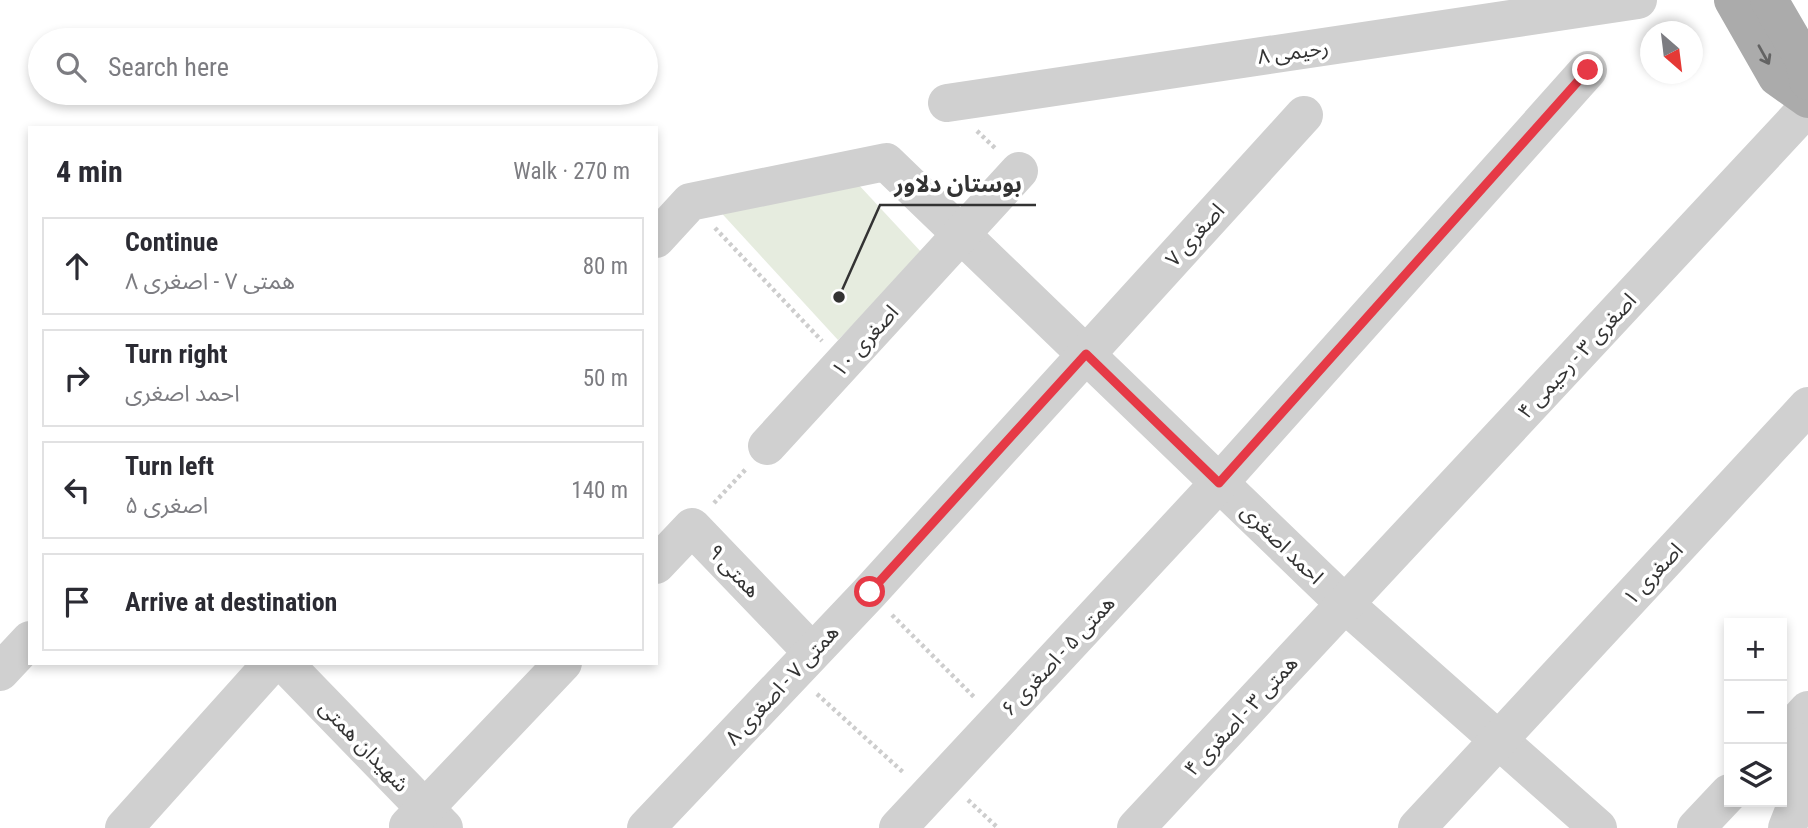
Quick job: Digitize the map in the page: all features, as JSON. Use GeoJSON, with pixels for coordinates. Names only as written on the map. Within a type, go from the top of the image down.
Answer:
{"type":"FeatureCollection","features":[{"type":"Feature","properties":{"kind":"main road"},"geometry":{"type":"LineString","coordinates":[[1733,0],[1777,77],[1808,99]]}},
{"type":"Feature","properties":{"kind":"main road"},"geometry":{"type":"LineString","coordinates":[[1769,0],[1804,60],[1808,81]]}},
{"type":"Feature","properties":{"kind":"street","name":"رحیمی ۸"},"geometry":{"type":"LineString","coordinates":[[947,103],[1638,0]]}},
{"type":"Feature","properties":{"kind":"street","name":"همتی ۵ - اصغری ۶"},"geometry":{"type":"LineString","coordinates":[[898,828],[1219,483],[1588,70]]}},
{"type":"Feature","properties":{"kind":"street","name":"اصغری ۳ - رحیمی ۴"},"geometry":{"type":"LineString","coordinates":[[1346,605],[1808,107]]}},
{"type":"Feature","properties":{"kind":"street","name":"اصغری ۷"},"geometry":{"type":"LineString","coordinates":[[1086,354],[1304,115]]}},
{"type":"Feature","properties":{"kind":"street","name":"احمد اصغری"},"geometry":{"type":"LineString","coordinates":[[690,202],[886,162],[1346,605],[1598,828]]}},
{"type":"Feature","properties":{"kind":"street","name":"اصغری ۱۰"},"geometry":{"type":"LineString","coordinates":[[767,446],[1020,171]]}},
{"type":"Feature","properties":{"kind":"street"},"geometry":{"type":"LineString","coordinates":[[658,237],[690,202]]}},
{"type":"Feature","properties":{"kind":"street","name":"همتی ۷ - اصغری ۸"},"geometry":{"type":"LineString","coordinates":[[646,828],[870,592],[1086,354]]}},
{"type":"Feature","properties":{"kind":"street","name":"اصغری ۱"},"geometry":{"type":"LineString","coordinates":[[1417,828],[1808,406]]}},
{"type":"Feature","properties":{"kind":"street","name":"همتی ۹"},"geometry":{"type":"LineString","coordinates":[[658,563],[692,527],[803,662]]}},
{"type":"Feature","properties":{"kind":"street","name":"همتی ۳ - اصغری ۴"},"geometry":{"type":"LineString","coordinates":[[1136,828],[1346,605]]}},
{"type":"Feature","properties":{"kind":"street"},"geometry":{"type":"LineString","coordinates":[[0,671],[28,642]]}},
{"type":"Feature","properties":{"kind":"street"},"geometry":{"type":"LineString","coordinates":[[124,828],[270,665]]}},
{"type":"Feature","properties":{"kind":"street","name":"شهیدان همتی"},"geometry":{"type":"LineString","coordinates":[[286,665],[425,821]]}},
{"type":"Feature","properties":{"kind":"street"},"geometry":{"type":"LineString","coordinates":[[425,821],[561,665]]}},
{"type":"Feature","properties":{"kind":"street"},"geometry":{"type":"LineString","coordinates":[[1787,733],[1808,710]]}},
{"type":"Feature","properties":{"kind":"street"},"geometry":{"type":"LineString","coordinates":[[1787,765],[1808,742]]}},
{"type":"Feature","properties":{"kind":"street"},"geometry":{"type":"LineString","coordinates":[[1787,828],[1808,775]]}},
{"type":"Feature","properties":{"kind":"street"},"geometry":{"type":"LineString","coordinates":[[1696,828],[1724,798]]}},
{"type":"Feature","properties":{"kind":"street"},"geometry":{"type":"LineString","coordinates":[[1730,828],[1749,807]]}},
{"type":"Feature","properties":{"kind":"path"},"geometry":{"type":"LineString","coordinates":[[947,103],[1020,171]]}},
{"type":"Feature","properties":{"kind":"path"},"geometry":{"type":"LineString","coordinates":[[690,202],[844,364]]}},
{"type":"Feature","properties":{"kind":"path"},"geometry":{"type":"LineString","coordinates":[[692,527],[767,446]]}},
{"type":"Feature","properties":{"kind":"path"},"geometry":{"type":"LineString","coordinates":[[870,592],[998,721]]}},
{"type":"Feature","properties":{"kind":"path"},"geometry":{"type":"LineString","coordinates":[[803,662],[936,787],[998,828]]}},
{"type":"Feature","properties":{"kind":"shaded area"},"geometry":{"type":"Polygon","coordinates":[[[857,183],[923,254],[838,340],[715,206],[857,183]]]}},
{"type":"Feature","properties":{"kind":"place","name":"بوستان دلاور"},"geometry":{"type":"Point","coordinates":[839,297]}},
{"type":"Feature","properties":{"kind":"route"},"geometry":{"type":"LineString","coordinates":[[870,592],[1086,354],[1219,483],[1588,70]]}}]}
